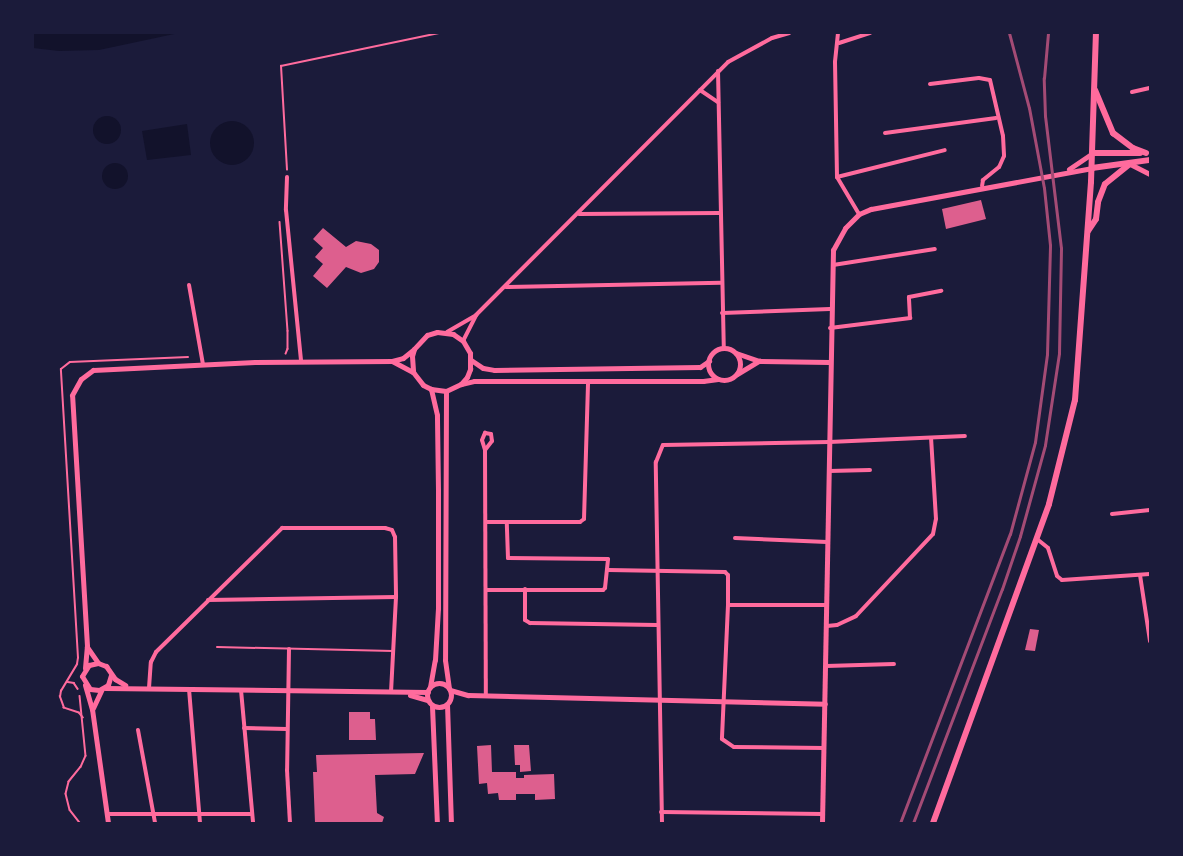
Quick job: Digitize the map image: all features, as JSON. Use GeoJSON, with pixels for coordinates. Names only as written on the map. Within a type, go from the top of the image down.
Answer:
{"type":"FeatureCollection","features":[{"type":"Feature","properties":{"kind":"main road"},"geometry":{"type":"LineString","coordinates":[[933,823],[1049,504],[1075,400],[1093,153],[1096,33]]}},
{"type":"Feature","properties":{"kind":"main road"},"geometry":{"type":"LineString","coordinates":[[1094,88],[1113,133],[1133,148],[1148,153]]}},
{"type":"Feature","properties":{"kind":"main road"},"geometry":{"type":"LineString","coordinates":[[1093,153],[1148,153]]}},
{"type":"Feature","properties":{"kind":"main road"},"geometry":{"type":"LineString","coordinates":[[1092,168],[1150,160]]}},
{"type":"Feature","properties":{"kind":"main road"},"geometry":{"type":"LineString","coordinates":[[1087,232],[1096,219],[1098,202],[1104,184],[1130,164]]}},
{"type":"Feature","properties":{"kind":"street"},"geometry":{"type":"LineString","coordinates":[[108,823],[92,709],[82,676],[87,646],[72,394],[81,379],[93,370],[203,364],[392,361],[403,358],[428,335],[447,332],[476,315],[728,62],[772,38],[789,33]]}},
{"type":"Feature","properties":{"kind":"street"},"geometry":{"type":"LineString","coordinates":[[838,33],[839,43],[835,62],[837,177],[858,214]]}},
{"type":"Feature","properties":{"kind":"street"},"geometry":{"type":"LineString","coordinates":[[839,43],[870,33]]}},
{"type":"Feature","properties":{"kind":"street"},"geometry":{"type":"LineString","coordinates":[[718,71],[719,213],[724,348]]}},
{"type":"Feature","properties":{"kind":"street"},"geometry":{"type":"LineString","coordinates":[[930,84],[986,77],[990,80],[996,118],[1003,136],[1004,156],[999,167],[983,180],[982,186]]}},
{"type":"Feature","properties":{"kind":"street"},"geometry":{"type":"LineString","coordinates":[[1132,92],[1150,88]]}},
{"type":"Feature","properties":{"kind":"street"},"geometry":{"type":"LineString","coordinates":[[700,90],[718,102]]}},
{"type":"Feature","properties":{"kind":"street"},"geometry":{"type":"LineString","coordinates":[[885,134],[996,118]]}},
{"type":"Feature","properties":{"kind":"street"},"geometry":{"type":"LineString","coordinates":[[837,177],[945,150]]}},
{"type":"Feature","properties":{"kind":"street"},"geometry":{"type":"LineString","coordinates":[[1059,173],[1093,153]]}},
{"type":"Feature","properties":{"kind":"street"},"geometry":{"type":"LineString","coordinates":[[1130,164],[1150,174]]}},
{"type":"Feature","properties":{"kind":"street"},"geometry":{"type":"LineString","coordinates":[[822,823],[827,626],[830,309],[832,265],[836,244],[845,228],[858,214],[887,205],[982,186],[1092,168]]}},
{"type":"Feature","properties":{"kind":"street"},"geometry":{"type":"LineString","coordinates":[[287,177],[286,210],[301,362]]}},
{"type":"Feature","properties":{"kind":"street"},"geometry":{"type":"LineString","coordinates":[[577,214],[719,213]]}},
{"type":"Feature","properties":{"kind":"street"},"geometry":{"type":"LineString","coordinates":[[832,265],[935,249]]}},
{"type":"Feature","properties":{"kind":"street"},"geometry":{"type":"LineString","coordinates":[[504,287],[721,283]]}},
{"type":"Feature","properties":{"kind":"street"},"geometry":{"type":"LineString","coordinates":[[189,285],[203,364]]}},
{"type":"Feature","properties":{"kind":"street"},"geometry":{"type":"LineString","coordinates":[[830,328],[910,318],[909,297],[941,291]]}},
{"type":"Feature","properties":{"kind":"street"},"geometry":{"type":"LineString","coordinates":[[722,313],[830,309]]}},
{"type":"Feature","properties":{"kind":"street"},"geometry":{"type":"LineString","coordinates":[[463,341],[476,315]]}},
{"type":"Feature","properties":{"kind":"street"},"geometry":{"type":"LineString","coordinates":[[447,332],[463,341],[471,360],[483,368],[494,370],[700,367],[709,362]]}},
{"type":"Feature","properties":{"kind":"street"},"geometry":{"type":"LineString","coordinates":[[718,379],[710,372],[709,362],[714,352],[724,348],[759,361],[829,362]]}},
{"type":"Feature","properties":{"kind":"street"},"geometry":{"type":"LineString","coordinates":[[414,349],[412,364],[414,372],[423,385],[431,389],[446,391],[474,381],[728,380],[759,361]]}},
{"type":"Feature","properties":{"kind":"street"},"geometry":{"type":"LineString","coordinates":[[735,352],[740,360],[737,374]]}},
{"type":"Feature","properties":{"kind":"street"},"geometry":{"type":"LineString","coordinates":[[461,384],[467,377],[471,360]]}},
{"type":"Feature","properties":{"kind":"street"},"geometry":{"type":"LineString","coordinates":[[392,361],[414,372]]}},
{"type":"Feature","properties":{"kind":"street"},"geometry":{"type":"LineString","coordinates":[[486,522],[580,522],[584,519],[588,369]]}},
{"type":"Feature","properties":{"kind":"street"},"geometry":{"type":"LineString","coordinates":[[431,389],[436,416],[438,528],[435,660],[429,689],[437,823]]}},
{"type":"Feature","properties":{"kind":"street"},"geometry":{"type":"LineString","coordinates":[[446,391],[444,417],[445,660],[449,689],[451,823]]}},
{"type":"Feature","properties":{"kind":"street"},"geometry":{"type":"LineString","coordinates":[[662,823],[656,456],[663,445],[829,442],[965,436]]}},
{"type":"Feature","properties":{"kind":"street"},"geometry":{"type":"LineString","coordinates":[[827,626],[837,626],[856,616],[933,534],[936,519],[931,438]]}},
{"type":"Feature","properties":{"kind":"street"},"geometry":{"type":"LineString","coordinates":[[485,450],[486,695]]}},
{"type":"Feature","properties":{"kind":"street"},"geometry":{"type":"LineString","coordinates":[[828,471],[870,470]]}},
{"type":"Feature","properties":{"kind":"street"},"geometry":{"type":"LineString","coordinates":[[1112,514],[1150,510]]}},
{"type":"Feature","properties":{"kind":"street"},"geometry":{"type":"LineString","coordinates":[[487,590],[603,590],[608,559],[508,558],[507,522]]}},
{"type":"Feature","properties":{"kind":"street"},"geometry":{"type":"LineString","coordinates":[[149,688],[153,657],[207,600],[282,528],[392,531],[395,537],[396,597],[391,693]]}},
{"type":"Feature","properties":{"kind":"street"},"geometry":{"type":"LineString","coordinates":[[735,538],[827,542]]}},
{"type":"Feature","properties":{"kind":"street"},"geometry":{"type":"LineString","coordinates":[[1037,539],[1048,548],[1057,576],[1062,580],[1150,574]]}},
{"type":"Feature","properties":{"kind":"street"},"geometry":{"type":"LineString","coordinates":[[608,570],[725,572],[728,575],[728,605],[722,739],[726,744],[734,747],[824,748]]}},
{"type":"Feature","properties":{"kind":"street"},"geometry":{"type":"LineString","coordinates":[[1140,575],[1150,641]]}},
{"type":"Feature","properties":{"kind":"street"},"geometry":{"type":"LineString","coordinates":[[525,590],[525,620],[530,623],[657,625]]}},
{"type":"Feature","properties":{"kind":"street"},"geometry":{"type":"LineString","coordinates":[[207,600],[396,597]]}},
{"type":"Feature","properties":{"kind":"street"},"geometry":{"type":"LineString","coordinates":[[728,605],[827,605]]}},
{"type":"Feature","properties":{"kind":"street"},"geometry":{"type":"LineString","coordinates":[[87,646],[98,663],[106,666],[119,683],[130,687]]}},
{"type":"Feature","properties":{"kind":"street"},"geometry":{"type":"LineString","coordinates":[[289,649],[287,729],[290,823]]}},
{"type":"Feature","properties":{"kind":"street"},"geometry":{"type":"LineString","coordinates":[[85,668],[98,663]]}},
{"type":"Feature","properties":{"kind":"street"},"geometry":{"type":"LineString","coordinates":[[826,666],[894,664]]}},
{"type":"Feature","properties":{"kind":"street"},"geometry":{"type":"LineString","coordinates":[[92,709],[111,675]]}},
{"type":"Feature","properties":{"kind":"street"},"geometry":{"type":"LineString","coordinates":[[85,685],[95,691],[130,687],[403,693],[429,689],[440,683],[449,689],[468,695],[825,704]]}},
{"type":"Feature","properties":{"kind":"street"},"geometry":{"type":"LineString","coordinates":[[189,689],[200,823]]}},
{"type":"Feature","properties":{"kind":"street"},"geometry":{"type":"LineString","coordinates":[[241,690],[253,823]]}},
{"type":"Feature","properties":{"kind":"street"},"geometry":{"type":"LineString","coordinates":[[403,693],[440,708],[468,695]]}},
{"type":"Feature","properties":{"kind":"street"},"geometry":{"type":"LineString","coordinates":[[244,728],[287,729]]}},
{"type":"Feature","properties":{"kind":"street"},"geometry":{"type":"LineString","coordinates":[[138,730],[155,823]]}},
{"type":"Feature","properties":{"kind":"street"},"geometry":{"type":"LineString","coordinates":[[661,812],[822,814]]}},
{"type":"Feature","properties":{"kind":"street"},"geometry":{"type":"LineString","coordinates":[[107,814],[252,814]]}},
{"type":"Feature","properties":{"kind":"lane"},"geometry":{"type":"LineString","coordinates":[[217,647],[393,651]]}},
{"type":"Feature","properties":{"kind":"path"},"geometry":{"type":"LineString","coordinates":[[287,177],[280,66],[439,33]]}},
{"type":"Feature","properties":{"kind":"path"},"geometry":{"type":"LineString","coordinates":[[279,214],[288,331],[286,354]]}},
{"type":"Feature","properties":{"kind":"path"},"geometry":{"type":"LineString","coordinates":[[82,718],[75,712],[66,710],[62,703],[61,690],[68,682],[78,658],[61,369],[70,362],[99,361]]}},
{"type":"Feature","properties":{"kind":"path"},"geometry":{"type":"LineString","coordinates":[[68,682],[76,684],[81,706],[86,756],[81,767],[69,782],[66,794],[70,810],[80,823]]}},
{"type":"Feature","properties":{"kind":"path"},"geometry":{"type":"LineString","coordinates":[[75,712],[81,706]]}},
{"type":"Feature","properties":{"kind":"shaded area"},"geometry":{"type":"Polygon","coordinates":[[[33,33],[179,33],[99,50],[59,51],[33,48],[33,33]]]}},
{"type":"Feature","properties":{"kind":"shaded area"},"geometry":{"type":"Polygon","coordinates":[[[107,116],[117,120],[121,130],[117,140],[107,144],[97,140],[93,130],[97,120],[107,116]]]}},
{"type":"Feature","properties":{"kind":"shaded area"},"geometry":{"type":"Polygon","coordinates":[[[232,121],[248,127],[254,143],[248,159],[232,165],[216,159],[210,143],[216,127],[232,121]]]}},
{"type":"Feature","properties":{"kind":"shaded area"},"geometry":{"type":"Polygon","coordinates":[[[187,124],[191,155],[147,160],[142,131],[187,124]]]}},
{"type":"Feature","properties":{"kind":"shaded area"},"geometry":{"type":"Polygon","coordinates":[[[115,163],[124,167],[128,176],[124,185],[115,189],[106,185],[102,176],[106,167],[115,163]]]}},
{"type":"Feature","properties":{"kind":"building"},"geometry":{"type":"Polygon","coordinates":[[[981,200],[986,219],[946,229],[942,209],[981,200]]]}},
{"type":"Feature","properties":{"kind":"building"},"geometry":{"type":"Polygon","coordinates":[[[323,228],[346,247],[356,241],[371,244],[379,250],[379,262],[374,269],[361,273],[346,267],[327,288],[313,276],[323,264],[315,257],[323,248],[313,239],[323,228]]]}},
{"type":"Feature","properties":{"kind":"building"},"geometry":{"type":"Polygon","coordinates":[[[1030,629],[1039,630],[1035,651],[1025,650],[1030,629]]]}},
{"type":"Feature","properties":{"kind":"building"},"geometry":{"type":"Polygon","coordinates":[[[349,712],[370,712],[370,719],[375,719],[376,740],[349,740],[349,712]]]}},
{"type":"Feature","properties":{"kind":"building"},"geometry":{"type":"Polygon","coordinates":[[[491,745],[492,772],[516,772],[516,778],[524,778],[524,775],[554,774],[555,799],[535,800],[535,794],[516,794],[516,800],[499,800],[498,793],[488,794],[487,783],[479,784],[477,746],[491,745]]]}},
{"type":"Feature","properties":{"kind":"building"},"geometry":{"type":"Polygon","coordinates":[[[514,745],[529,745],[531,771],[520,772],[520,765],[515,765],[514,745]]]}},
{"type":"Feature","properties":{"kind":"building"},"geometry":{"type":"Polygon","coordinates":[[[424,753],[415,774],[375,775],[377,813],[384,817],[382,823],[315,823],[313,772],[317,772],[316,755],[424,753]]]}},
{"type":"Feature","properties":{"kind":"railway"},"geometry":{"type":"LineString","coordinates":[[900,823],[1010,534],[1035,442],[1047,354],[1050,245],[1044,188],[1029,108],[1009,33]]}},
{"type":"Feature","properties":{"kind":"railway"},"geometry":{"type":"LineString","coordinates":[[913,823],[1002,589],[1020,536],[1045,445],[1059,353],[1061,248],[1045,116],[1044,78],[1048,33]]}}]}
